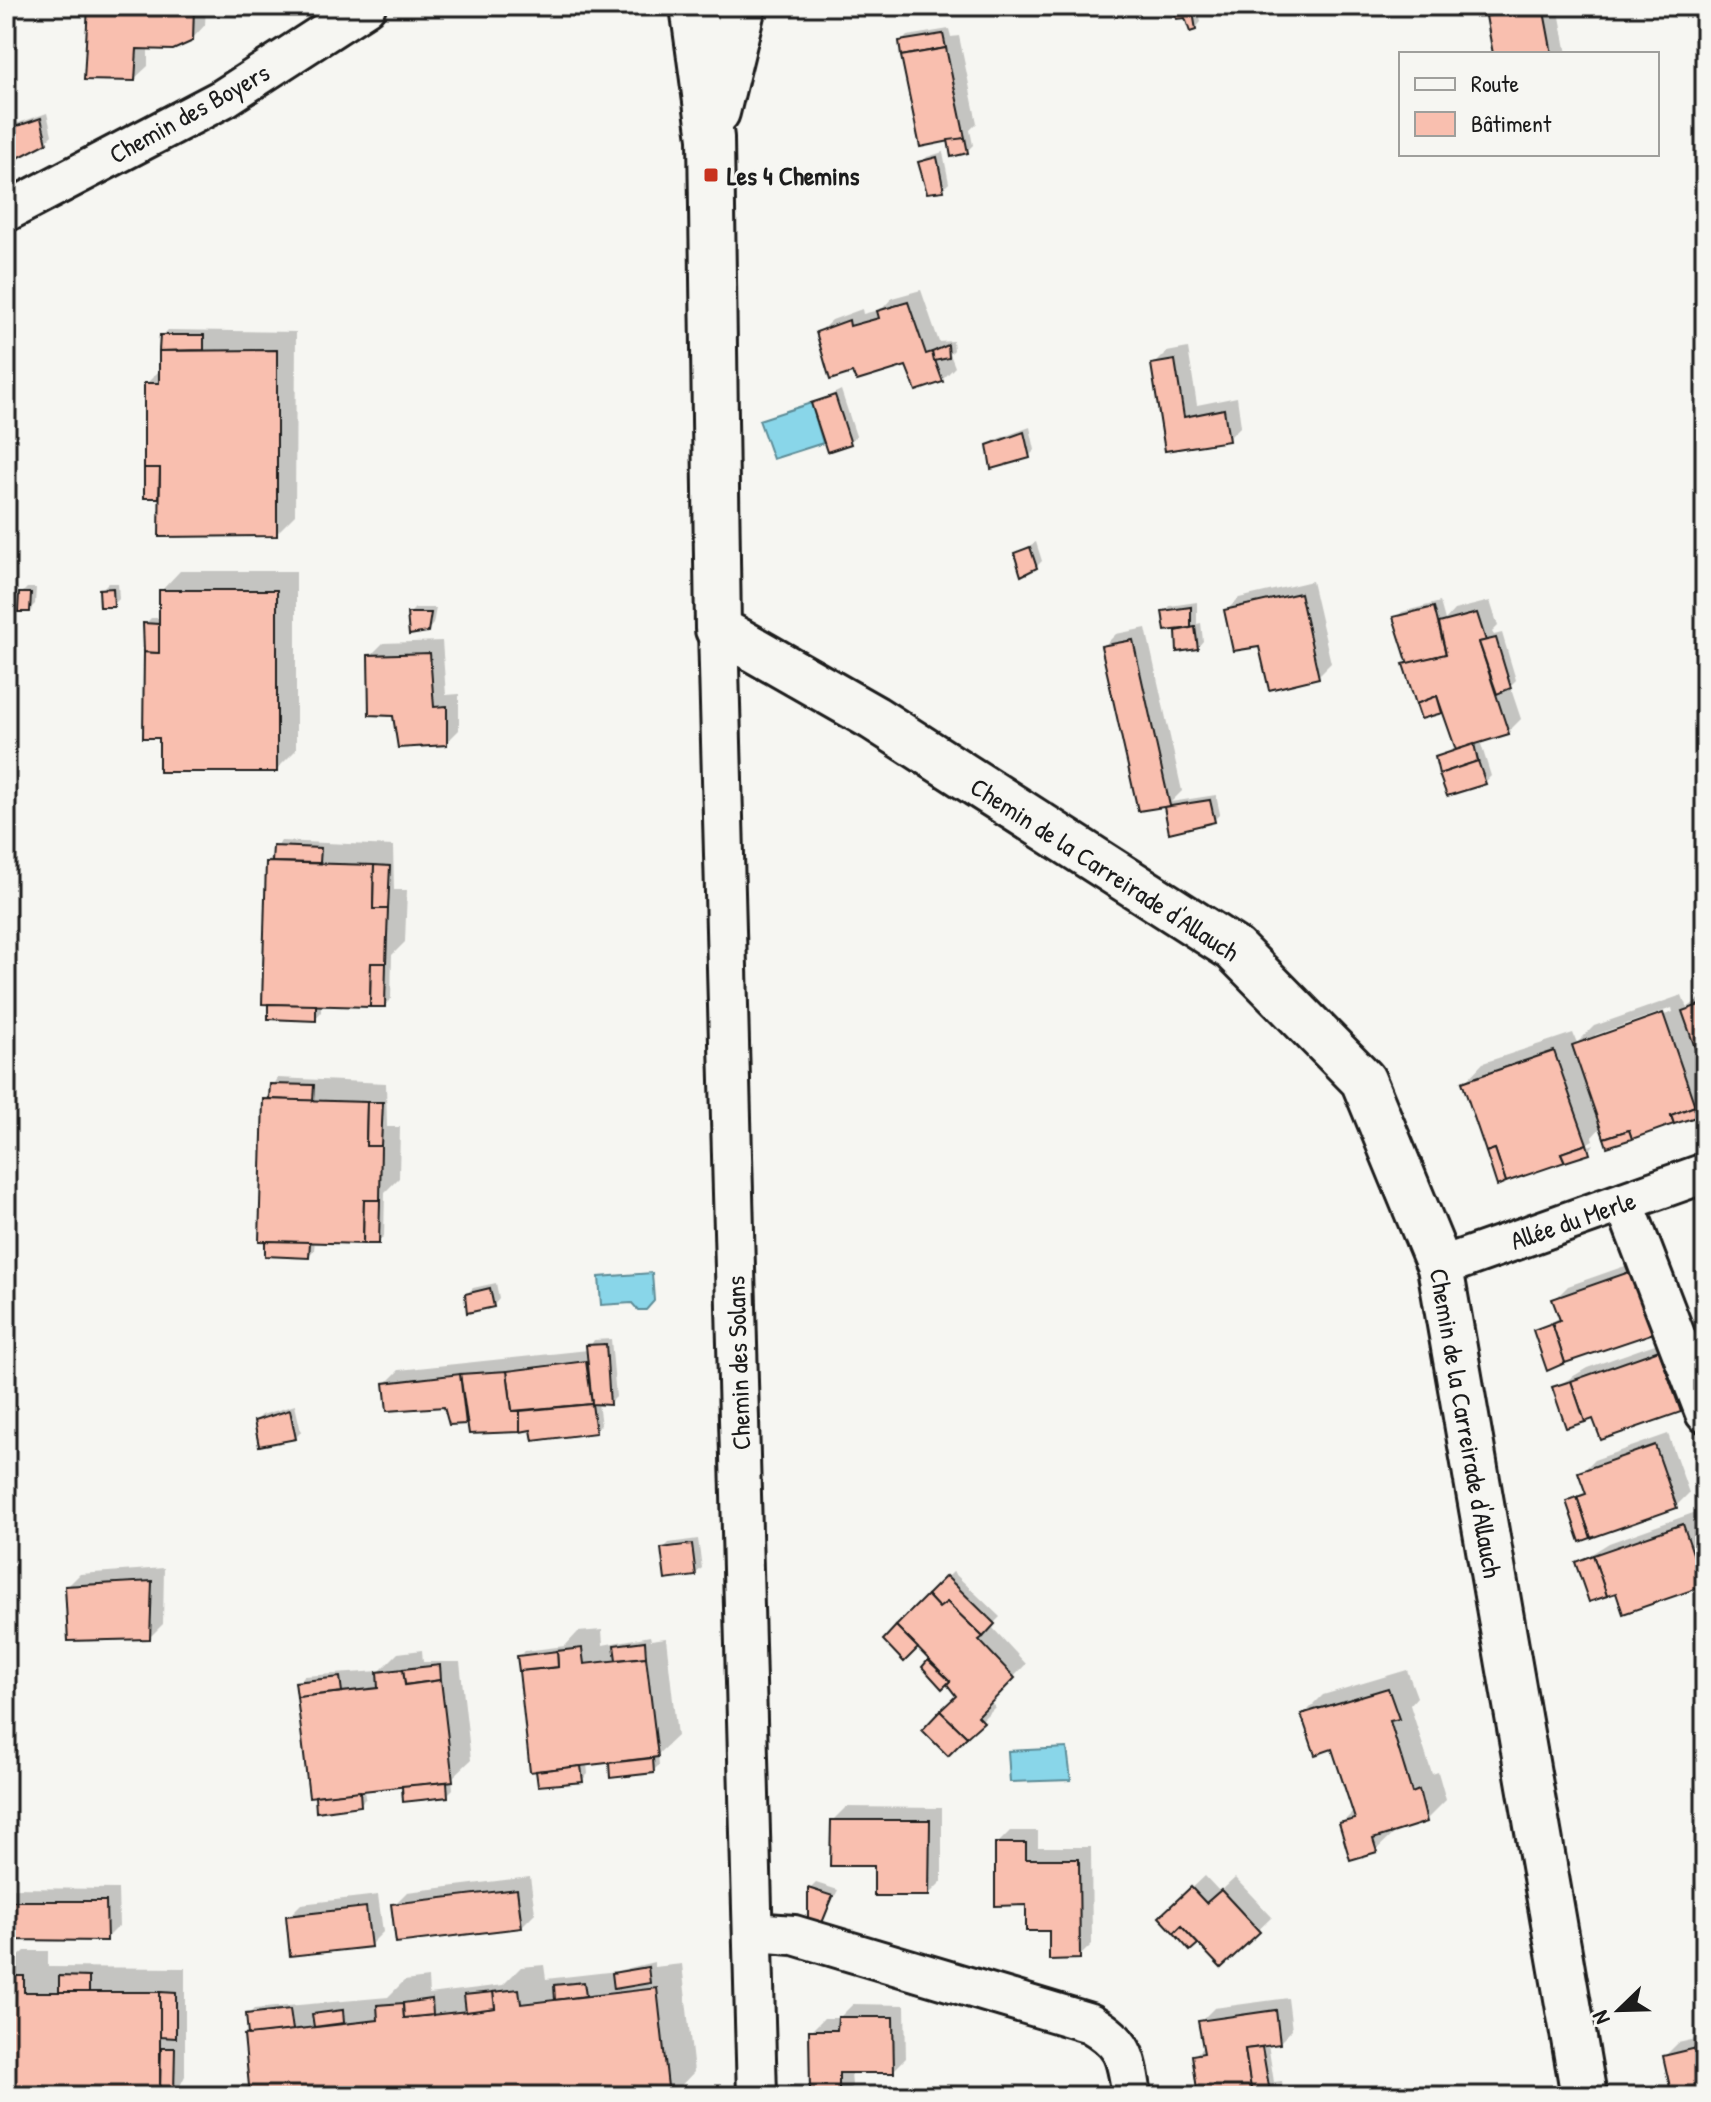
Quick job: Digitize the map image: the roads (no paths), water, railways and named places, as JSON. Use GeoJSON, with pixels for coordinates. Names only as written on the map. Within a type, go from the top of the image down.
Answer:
{"type":"FeatureCollection","features":[{"type":"Feature","properties":{"kind":"street","name":"Chemin des Boyers"},"geometry":{"type":"LineString","coordinates":[[6,212],[224,98],[366,6]]}},
{"type":"Feature","properties":{"kind":"street"},"geometry":{"type":"LineString","coordinates":[[693,6],[711,138],[718,629]]}},
{"type":"Feature","properties":{"kind":"street"},"geometry":{"type":"LineString","coordinates":[[711,138],[743,6]]}},
{"type":"Feature","properties":{"kind":"street","name":"Chemin de la Carreirade d'Allauch"},"geometry":{"type":"LineString","coordinates":[[718,629],[874,718],[1234,949],[1363,1080],[1440,1267],[1584,2096]]}},
{"type":"Feature","properties":{"kind":"street","name":"Chemin des Solans"},"geometry":{"type":"LineString","coordinates":[[718,629],[757,2096]]}},
{"type":"Feature","properties":{"kind":"street","name":"Allée du Merle"},"geometry":{"type":"LineString","coordinates":[[1440,1267],[1705,1173]]}},
{"type":"Feature","properties":{"kind":"street"},"geometry":{"type":"LineString","coordinates":[[1624,1202],[1705,1413]]}},
{"type":"Feature","properties":{"kind":"street"},"geometry":{"type":"LineString","coordinates":[[753,1932],[794,1935],[1090,2023],[1113,2036],[1126,2058],[1132,2096]]}},
{"type":"Feature","properties":{"kind":"water"},"geometry":{"type":"Polygon","coordinates":[[[811,403],[823,443],[773,459],[759,420],[811,403]]]}},
{"type":"Feature","properties":{"kind":"water"},"geometry":{"type":"Polygon","coordinates":[[[652,1273],[654,1301],[646,1310],[638,1310],[632,1303],[601,1305],[599,1277],[652,1273]]]}},
{"type":"Feature","properties":{"kind":"water"},"geometry":{"type":"Polygon","coordinates":[[[1067,1748],[1071,1780],[1010,1782],[1008,1751],[1067,1748]]]}},
{"type":"Feature","properties":{"kind":"place","name":"Les 4 Chemins"},"geometry":{"type":"Point","coordinates":[711,175]}}]}
